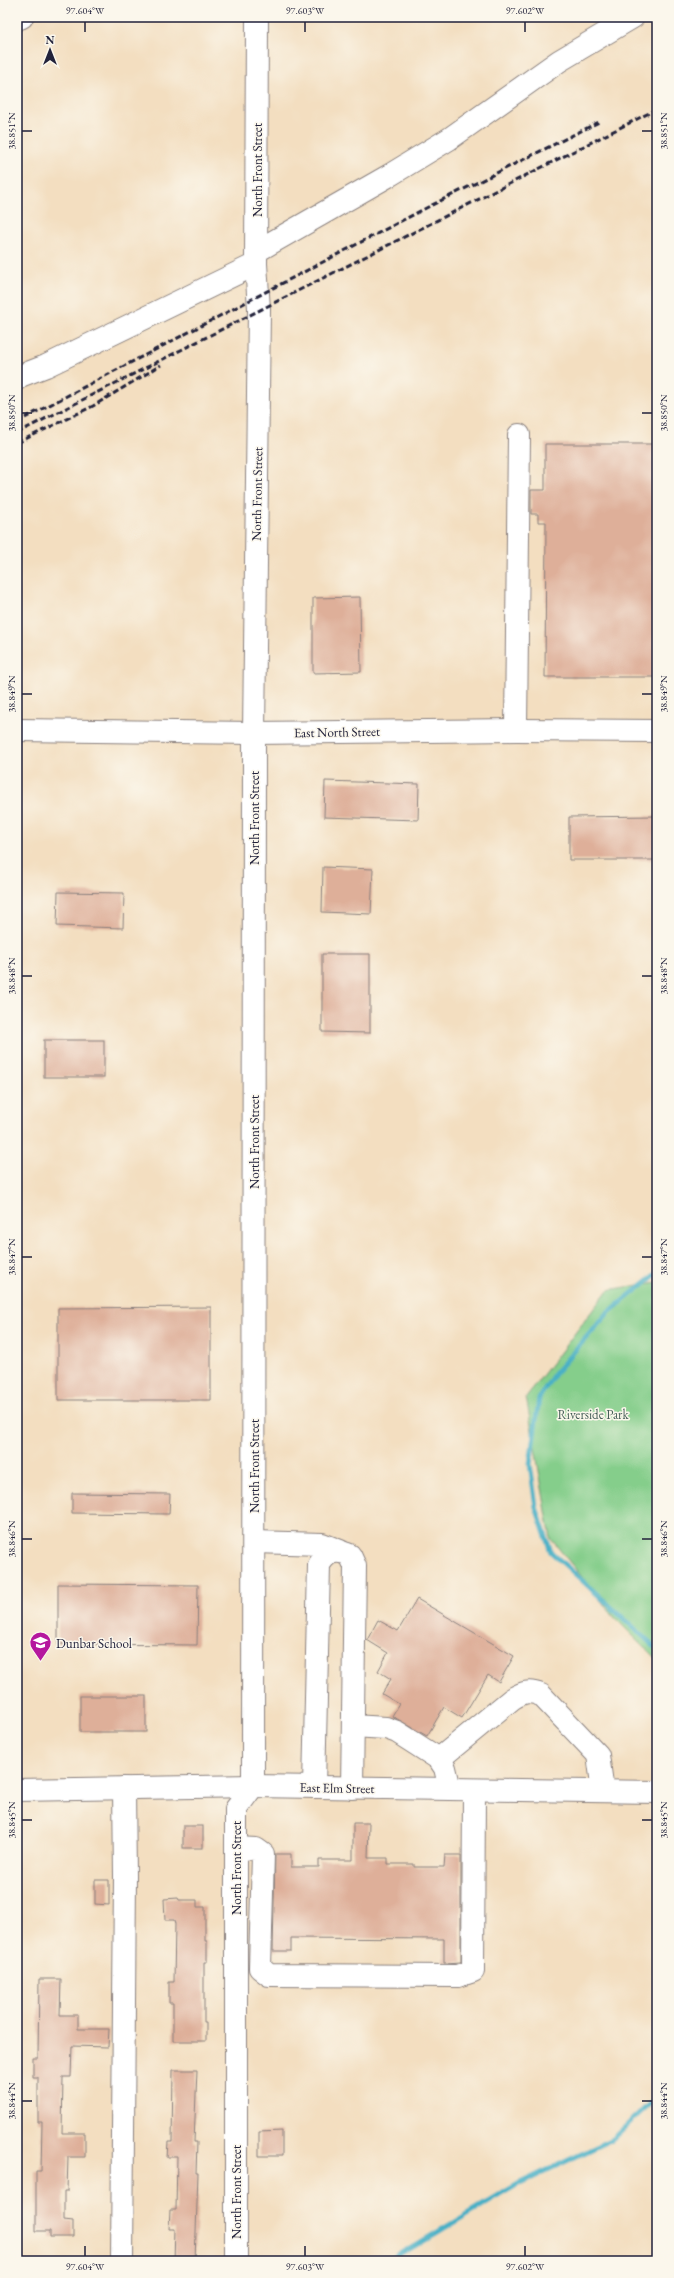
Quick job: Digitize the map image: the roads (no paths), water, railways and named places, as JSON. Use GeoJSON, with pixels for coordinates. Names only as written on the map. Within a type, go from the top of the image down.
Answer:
{"type":"FeatureCollection","features":[{"type":"Feature","properties":{"kind":"street"},"geometry":{"type":"LineString","coordinates":[[17,19],[22,17]]}},
{"type":"Feature","properties":{"kind":"street","name":"North Front Street"},"geometry":{"type":"LineString","coordinates":[[236,2261],[236,1809],[253,1786],[254,733],[259,309],[257,257],[258,17]]}},
{"type":"Feature","properties":{"kind":"street"},"geometry":{"type":"LineString","coordinates":[[17,380],[20,376],[46,366],[257,257],[436,147],[560,61],[633,17]]}},
{"type":"Feature","properties":{"kind":"street"},"geometry":{"type":"LineString","coordinates":[[516,730],[519,435]]}},
{"type":"Feature","properties":{"kind":"street","name":"East North Street"},"geometry":{"type":"LineString","coordinates":[[17,730],[254,733],[516,730],[657,731]]}},
{"type":"Feature","properties":{"kind":"street"},"geometry":{"type":"LineString","coordinates":[[254,1542],[322,1544],[350,1555],[355,1566],[352,1788]]}},
{"type":"Feature","properties":{"kind":"street"},"geometry":{"type":"LineString","coordinates":[[314,1787],[319,1565],[323,1558],[332,1551],[340,1551]]}},
{"type":"Feature","properties":{"kind":"street"},"geometry":{"type":"LineString","coordinates":[[439,1759],[512,1699],[522,1693],[532,1691],[541,1695],[598,1755],[603,1791]]}},
{"type":"Feature","properties":{"kind":"street"},"geometry":{"type":"LineString","coordinates":[[353,1726],[386,1728],[397,1732],[439,1759],[445,1768],[450,1789]]}},
{"type":"Feature","properties":{"kind":"street","name":"East Elm Street"},"geometry":{"type":"LineString","coordinates":[[17,1790],[253,1786],[657,1792]]}},
{"type":"Feature","properties":{"kind":"street"},"geometry":{"type":"LineString","coordinates":[[122,2261],[125,1876],[124,1788]]}},
{"type":"Feature","properties":{"kind":"street"},"geometry":{"type":"LineString","coordinates":[[236,1848],[256,1849],[263,1854],[260,1968],[269,1975],[458,1976],[473,1971],[474,1790]]}},
{"type":"Feature","properties":{"kind":"street"},"geometry":{"type":"LineString","coordinates":[[236,1934],[261,1933]]}},
{"type":"Feature","properties":{"kind":"waterway"},"geometry":{"type":"LineString","coordinates":[[657,1273],[608,1313],[554,1374],[539,1398],[530,1464],[536,1507],[551,1552],[657,1649]]}},
{"type":"Feature","properties":{"kind":"waterway"},"geometry":{"type":"LineString","coordinates":[[389,2261],[520,2183],[611,2140],[657,2097]]}},
{"type":"Feature","properties":{"kind":"railway"},"geometry":{"type":"LineString","coordinates":[[17,433],[657,109]]}},
{"type":"Feature","properties":{"kind":"railway"},"geometry":{"type":"LineString","coordinates":[[17,422],[430,206],[599,122]]}},
{"type":"Feature","properties":{"kind":"railway"},"geometry":{"type":"LineString","coordinates":[[17,443],[93,406],[161,365]]}},
{"type":"Feature","properties":{"kind":"place","name":"Dunbar School"},"geometry":{"type":"Point","coordinates":[40,1662]}},
{"type":"Feature","properties":{"kind":"park label","name":"Riverside Park"},"geometry":{"type":"Point","coordinates":[593,1414]}}]}
